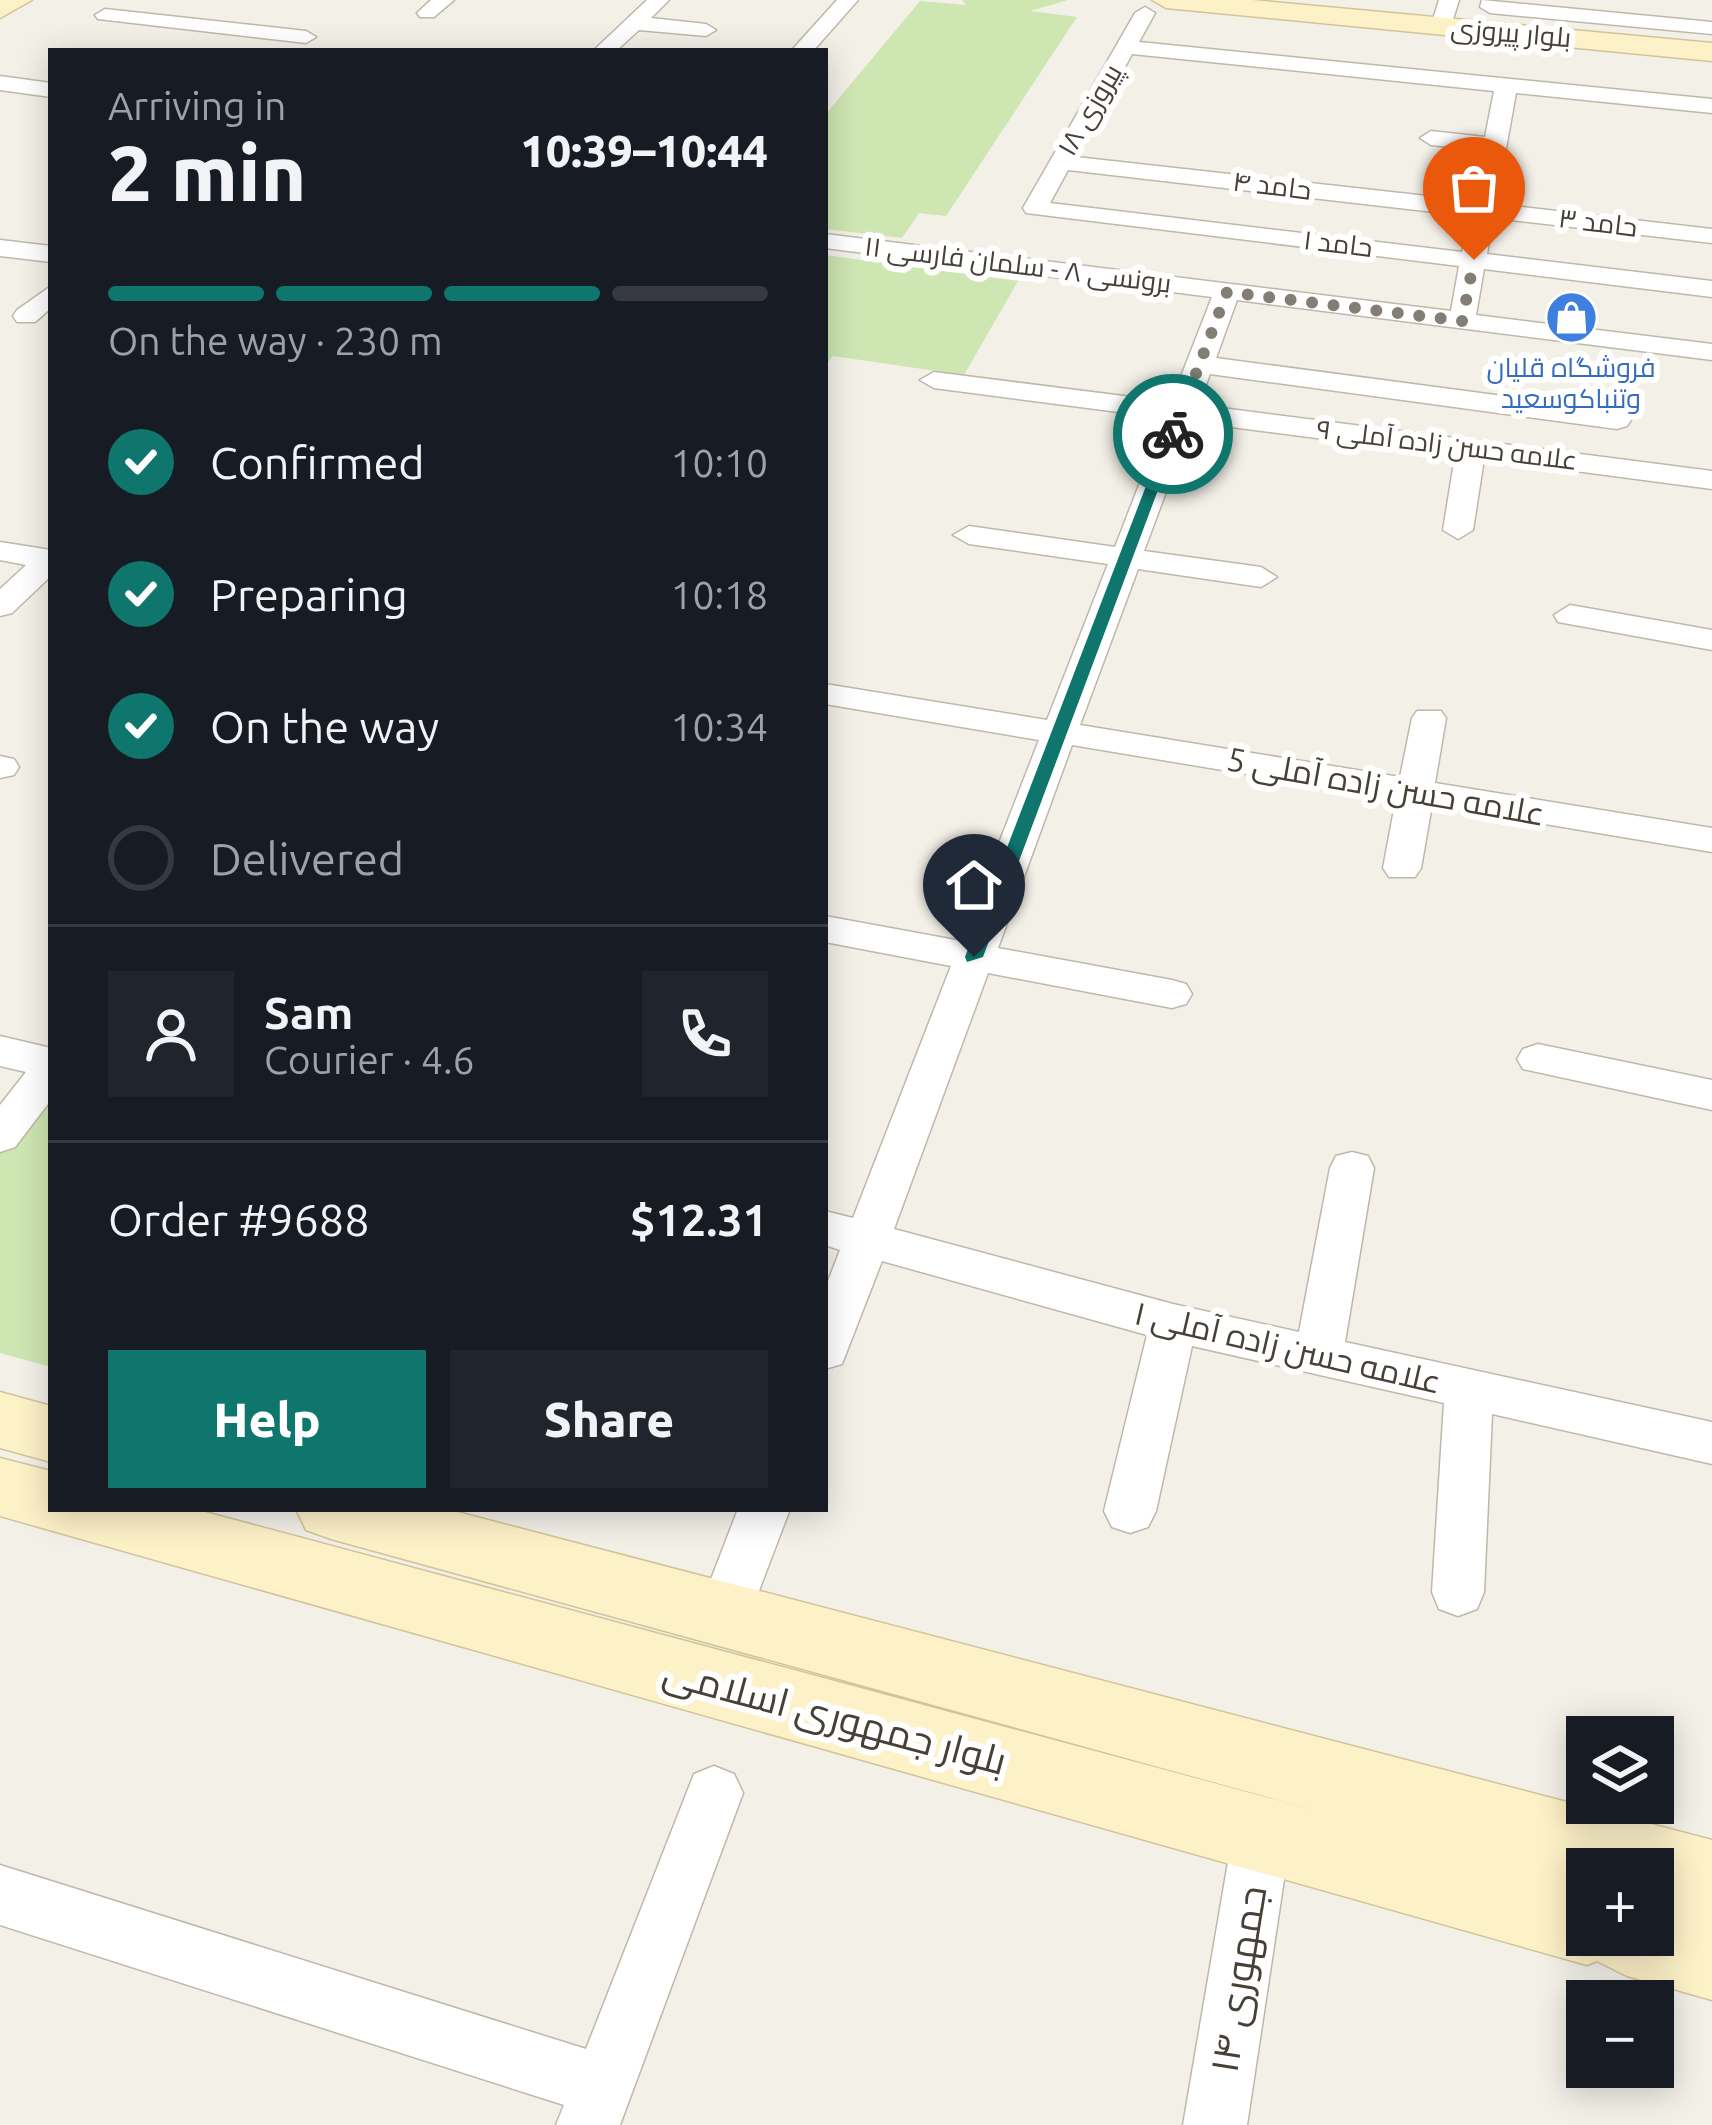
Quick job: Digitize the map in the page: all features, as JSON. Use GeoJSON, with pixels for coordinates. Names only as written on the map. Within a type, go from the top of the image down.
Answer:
{"type":"FeatureCollection","features":[{"type":"Feature","properties":{"kind":"street"},"geometry":{"type":"LineString","coordinates":[[0,10],[18,0]]}},
{"type":"Feature","properties":{"kind":"street"},"geometry":{"type":"LineString","coordinates":[[607,48],[659,0]]}},
{"type":"Feature","properties":{"kind":"street"},"geometry":{"type":"LineString","coordinates":[[805,48],[848,0]]}},
{"type":"Feature","properties":{"kind":"street","name":"بلوار پیروزی"},"geometry":{"type":"LineString","coordinates":[[1272,0],[1712,42]]}},
{"type":"Feature","properties":{"kind":"street"},"geometry":{"type":"LineString","coordinates":[[1492,0],[1490,7],[1678,15],[1712,9]]}},
{"type":"Feature","properties":{"kind":"street"},"geometry":{"type":"LineString","coordinates":[[1609,0],[1678,15],[1712,28]]}},
{"type":"Feature","properties":{"kind":"street","name":"بلوار پیروزی"},"geometry":{"type":"LineString","coordinates":[[1156,6],[1445,14],[1712,52]]}},
{"type":"Feature","properties":{"kind":"street","name":"پیروزی ۱۸"},"geometry":{"type":"LineString","coordinates":[[1035,208],[1126,47],[1156,6]]}},
{"type":"Feature","properties":{"kind":"street"},"geometry":{"type":"LineString","coordinates":[[184,48],[236,13]]}},
{"type":"Feature","properties":{"kind":"street"},"geometry":{"type":"LineString","coordinates":[[105,14],[305,37]]}},
{"type":"Feature","properties":{"kind":"street"},"geometry":{"type":"LineString","coordinates":[[634,22],[706,30]]}},
{"type":"Feature","properties":{"kind":"street"},"geometry":{"type":"LineString","coordinates":[[1126,47],[1229,46],[1365,60],[1506,85],[1712,106]]}},
{"type":"Feature","properties":{"kind":"street"},"geometry":{"type":"LineString","coordinates":[[6,78],[48,89]]}},
{"type":"Feature","properties":{"kind":"street"},"geometry":{"type":"LineString","coordinates":[[1462,321],[1506,85]]}},
{"type":"Feature","properties":{"kind":"street"},"geometry":{"type":"LineString","coordinates":[[1431,138],[1495,146]]}},
{"type":"Feature","properties":{"kind":"street"},"geometry":{"type":"LineString","coordinates":[[1264,185],[1272,158]]}},
{"type":"Feature","properties":{"kind":"street","name":"حامد ۴"},"geometry":{"type":"LineString","coordinates":[[1061,162],[1483,210]]}},
{"type":"Feature","properties":{"kind":"street"},"geometry":{"type":"LineString","coordinates":[[1181,225],[1204,178]]}},
{"type":"Feature","properties":{"kind":"street","name":"حامد ۱"},"geometry":{"type":"LineString","coordinates":[[1035,208],[1712,289]]}},
{"type":"Feature","properties":{"kind":"street","name":"حامد ۳"},"geometry":{"type":"LineString","coordinates":[[1483,210],[1661,217],[1712,236]]}},
{"type":"Feature","properties":{"kind":"street","name":"برونسی ۸ - سلمان فارسی ۱۱"},"geometry":{"type":"LineString","coordinates":[[828,241],[1712,352]]}},
{"type":"Feature","properties":{"kind":"street"},"geometry":{"type":"LineString","coordinates":[[0,248],[48,254]]}},
{"type":"Feature","properties":{"kind":"street"},"geometry":{"type":"LineString","coordinates":[[828,1334],[847,1232],[974,957],[1227,292]]}},
{"type":"Feature","properties":{"kind":"street"},"geometry":{"type":"LineString","coordinates":[[26,316],[48,297]]}},
{"type":"Feature","properties":{"kind":"street"},"geometry":{"type":"LineString","coordinates":[[1199,364],[1617,420]]}},
{"type":"Feature","properties":{"kind":"street","name":"علامه حسن زاده آملی ۹"},"geometry":{"type":"LineString","coordinates":[[934,380],[1712,480]]}},
{"type":"Feature","properties":{"kind":"street"},"geometry":{"type":"LineString","coordinates":[[1458,530],[1471,448]]}},
{"type":"Feature","properties":{"kind":"street"},"geometry":{"type":"LineString","coordinates":[[970,535],[1261,578]]}},
{"type":"Feature","properties":{"kind":"street"},"geometry":{"type":"LineString","coordinates":[[0,551],[48,559]]}},
{"type":"Feature","properties":{"kind":"street"},"geometry":{"type":"LineString","coordinates":[[0,606],[48,563]]}},
{"type":"Feature","properties":{"kind":"street"},"geometry":{"type":"LineString","coordinates":[[1570,615],[1712,640]]}},
{"type":"Feature","properties":{"kind":"street","name":"علامه حسن زاده آملی 5"},"geometry":{"type":"LineString","coordinates":[[828,694],[1712,840]]}},
{"type":"Feature","properties":{"kind":"street"},"geometry":{"type":"LineString","coordinates":[[1402,868],[1430,718]]}},
{"type":"Feature","properties":{"kind":"street"},"geometry":{"type":"LineString","coordinates":[[828,930],[1172,994]]}},
{"type":"Feature","properties":{"kind":"street"},"geometry":{"type":"LineString","coordinates":[[0,1051],[48,1065]]}},
{"type":"Feature","properties":{"kind":"street"},"geometry":{"type":"LineString","coordinates":[[1538,1059],[1712,1095]]}},
{"type":"Feature","properties":{"kind":"street"},"geometry":{"type":"LineString","coordinates":[[0,1136],[48,1070]]}},
{"type":"Feature","properties":{"kind":"street"},"geometry":{"type":"LineString","coordinates":[[1319,1356],[1352,1168]]}},
{"type":"Feature","properties":{"kind":"street","name":"علامه حسن زاده آملی ۱"},"geometry":{"type":"LineString","coordinates":[[847,1232],[1173,1323],[1712,1443]]}},
{"type":"Feature","properties":{"kind":"street"},"geometry":{"type":"LineString","coordinates":[[1130,1511],[1173,1323]]}},
{"type":"Feature","properties":{"kind":"street"},"geometry":{"type":"LineString","coordinates":[[1457,1592],[1469,1389]]}},
{"type":"Feature","properties":{"kind":"street"},"geometry":{"type":"LineString","coordinates":[[0,1420],[48,1433]]}},
{"type":"Feature","properties":{"kind":"street"},"geometry":{"type":"LineString","coordinates":[[0,1486],[48,1500]]}},
{"type":"Feature","properties":{"kind":"street","name":"بلوار جمهوری اسلامی"},"geometry":{"type":"LineString","coordinates":[[94,1512],[1268,1797],[1712,1880]]}},
{"type":"Feature","properties":{"kind":"street","name":"بلوار جمهوری اسلامی"},"geometry":{"type":"LineString","coordinates":[[342,1512],[725,1613],[1268,1797],[1566,1916]]}},
{"type":"Feature","properties":{"kind":"street"},"geometry":{"type":"LineString","coordinates":[[725,1613],[763,1512]]}},
{"type":"Feature","properties":{"kind":"street"},"geometry":{"type":"LineString","coordinates":[[0,1895],[595,2105],[714,1793]]}},
{"type":"Feature","properties":{"kind":"street","name":"جمهوری ۱۴"},"geometry":{"type":"LineString","coordinates":[[1215,2125],[1268,1797]]}},
{"type":"Feature","properties":{"kind":"street"},"geometry":{"type":"LineString","coordinates":[[1674,1948],[1712,1959]]}},
{"type":"Feature","properties":{"kind":"green space"},"geometry":{"type":"Polygon","coordinates":[[[962,0],[1068,0],[1030,11],[1077,17],[946,216],[919,213],[902,238],[828,229],[828,111],[920,1],[966,5],[962,0]]]}},
{"type":"Feature","properties":{"kind":"green space"},"geometry":{"type":"Polygon","coordinates":[[[828,255],[1018,281],[964,375],[833,356],[828,362],[828,255]]]}},
{"type":"Feature","properties":{"kind":"green space"},"geometry":{"type":"Polygon","coordinates":[[[48,1060],[48,1366],[0,1353],[0,1117],[48,1060]]]}},
{"type":"Feature","properties":{"kind":"way so far"},"geometry":{"type":"LineString","coordinates":[[1173,434],[1227,292],[1462,321],[1474,260]]}},
{"type":"Feature","properties":{"kind":"place","name":"فروشگاه قلیان وتنباکوسعید"},"geometry":{"type":"Point","coordinates":[1571,318]}},
{"type":"Feature","properties":{"kind":"route"},"geometry":{"type":"LineString","coordinates":[[974,957],[1173,434]]}}]}
